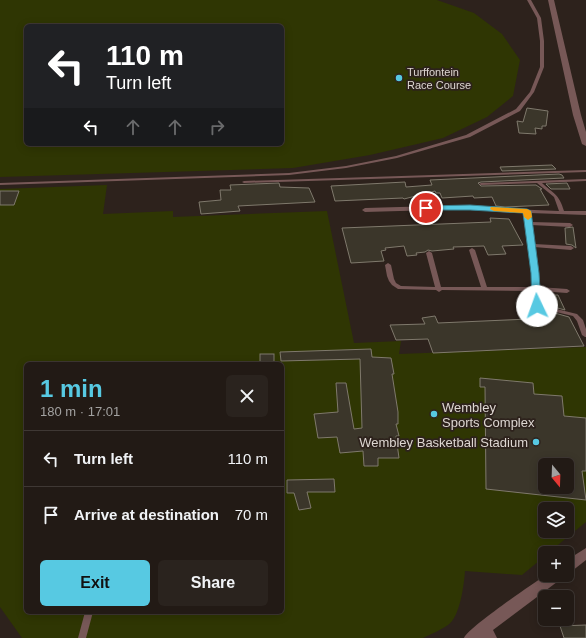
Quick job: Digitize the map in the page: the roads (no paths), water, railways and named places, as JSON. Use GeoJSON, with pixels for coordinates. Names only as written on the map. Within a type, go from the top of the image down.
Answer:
{"type":"FeatureCollection","features":[{"type":"Feature","properties":{"kind":"street"},"geometry":{"type":"LineString","coordinates":[[551,0],[577,115],[586,144]]}},
{"type":"Feature","properties":{"kind":"street"},"geometry":{"type":"LineString","coordinates":[[574,562],[586,553]]}},
{"type":"Feature","properties":{"kind":"street"},"geometry":{"type":"LineString","coordinates":[[471,638],[487,633],[548,582]]}},
{"type":"Feature","properties":{"kind":"lane"},"geometry":{"type":"LineString","coordinates":[[0,184],[289,174],[346,167],[441,145],[468,136],[518,110],[532,92],[542,66],[542,41],[539,18],[529,0]]}},
{"type":"Feature","properties":{"kind":"lane"},"geometry":{"type":"LineString","coordinates":[[244,182],[586,171]]}},
{"type":"Feature","properties":{"kind":"lane"},"geometry":{"type":"LineString","coordinates":[[481,184],[586,180]]}},
{"type":"Feature","properties":{"kind":"lane"},"geometry":{"type":"LineString","coordinates":[[538,182],[542,187],[551,192],[558,199],[562,212]]}},
{"type":"Feature","properties":{"kind":"lane"},"geometry":{"type":"LineString","coordinates":[[365,210],[463,207],[586,213]]}},
{"type":"Feature","properties":{"kind":"lane"},"geometry":{"type":"LineString","coordinates":[[527,211],[537,306],[575,315],[580,320],[585,335]]}},
{"type":"Feature","properties":{"kind":"lane"},"geometry":{"type":"LineString","coordinates":[[528,223],[570,225]]}},
{"type":"Feature","properties":{"kind":"lane"},"geometry":{"type":"LineString","coordinates":[[531,245],[571,248]]}},
{"type":"Feature","properties":{"kind":"lane"},"geometry":{"type":"LineString","coordinates":[[472,250],[484,288]]}},
{"type":"Feature","properties":{"kind":"lane"},"geometry":{"type":"LineString","coordinates":[[429,254],[439,290]]}},
{"type":"Feature","properties":{"kind":"lane"},"geometry":{"type":"LineString","coordinates":[[388,265],[393,284],[400,288],[439,290],[536,288],[567,291]]}},
{"type":"Feature","properties":{"kind":"lane"},"geometry":{"type":"LineString","coordinates":[[82,638],[88,614]]}},
{"type":"Feature","properties":{"kind":"place","name":"Turffontein Race Course"},"geometry":{"type":"Point","coordinates":[399,78]}},
{"type":"Feature","properties":{"kind":"place","name":"Wembley Sports Complex"},"geometry":{"type":"Point","coordinates":[434,414]}},
{"type":"Feature","properties":{"kind":"place","name":"Wembley Basketball Stadium"},"geometry":{"type":"Point","coordinates":[536,442]}}]}
